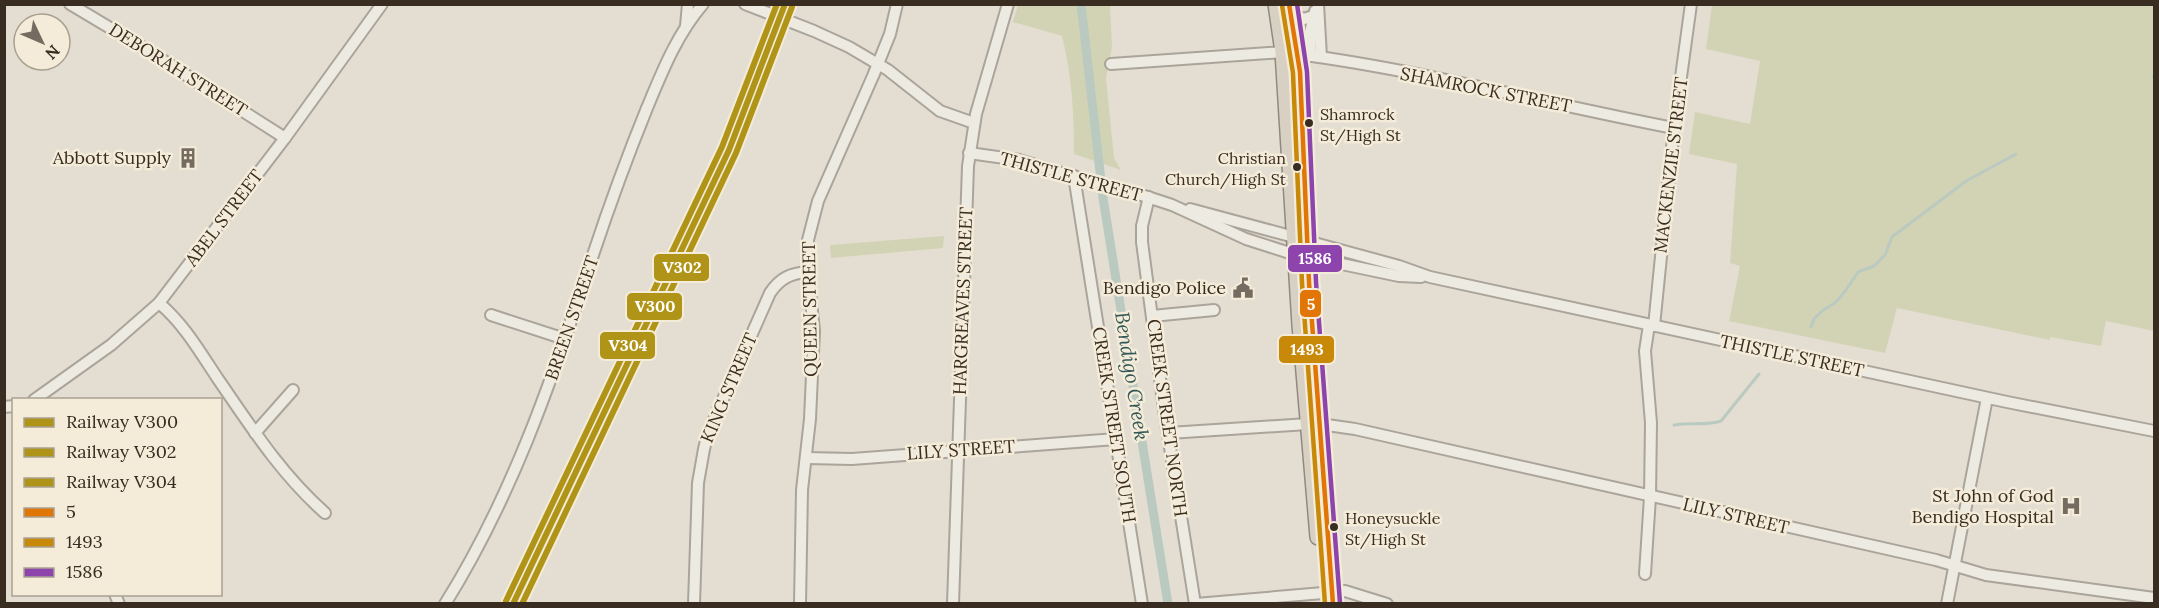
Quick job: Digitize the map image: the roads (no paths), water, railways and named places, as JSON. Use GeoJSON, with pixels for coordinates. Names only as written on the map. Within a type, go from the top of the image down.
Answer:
{"type":"FeatureCollection","features":[{"type":"Feature","properties":{"kind":"highway"},"geometry":{"type":"LineString","coordinates":[[1276,4],[1283,52],[1301,239],[1328,598]]}},
{"type":"Feature","properties":{"kind":"highway"},"geometry":{"type":"LineString","coordinates":[[1290,9],[1310,56],[1303,115],[1301,239]]}},
{"type":"Feature","properties":{"kind":"highway"},"geometry":{"type":"LineString","coordinates":[[1283,52],[1310,56]]}},
{"type":"Feature","properties":{"kind":"street","name":"DEBORAH STREET"},"geometry":{"type":"LineString","coordinates":[[69,4],[142,47],[285,138]]}},
{"type":"Feature","properties":{"kind":"street","name":"ABEL STREET"},"geometry":{"type":"LineString","coordinates":[[35,398],[111,345],[159,303],[285,138],[382,4]]}},
{"type":"Feature","properties":{"kind":"street","name":"BREEN STREET"},"geometry":{"type":"LineString","coordinates":[[686,27],[688,4]]}},
{"type":"Feature","properties":{"kind":"street","name":"BREEN STREET"},"geometry":{"type":"LineString","coordinates":[[445,603],[478,547],[502,499],[544,399],[620,175],[662,74],[686,27],[703,4]]}},
{"type":"Feature","properties":{"kind":"street"},"geometry":{"type":"LineString","coordinates":[[746,4],[833,40],[878,63],[940,111],[974,123]]}},
{"type":"Feature","properties":{"kind":"street"},"geometry":{"type":"LineString","coordinates":[[878,63],[890,34],[897,4]]}},
{"type":"Feature","properties":{"kind":"street","name":"HARGREAVES STREET"},"geometry":{"type":"LineString","coordinates":[[953,603],[969,153],[974,123],[1008,4]]}},
{"type":"Feature","properties":{"kind":"street","name":"MACKENZIE STREET"},"geometry":{"type":"LineString","coordinates":[[1645,574],[1650,497],[1651,410],[1645,356],[1651,325],[1691,4]]}},
{"type":"Feature","properties":{"kind":"street"},"geometry":{"type":"LineString","coordinates":[[1310,56],[1310,33],[1318,5]]}},
{"type":"Feature","properties":{"kind":"street"},"geometry":{"type":"LineString","coordinates":[[1310,56],[1318,5]]}},
{"type":"Feature","properties":{"kind":"street"},"geometry":{"type":"LineString","coordinates":[[1290,9],[1304,19],[1313,16]]}},
{"type":"Feature","properties":{"kind":"street"},"geometry":{"type":"LineString","coordinates":[[1111,64],[1283,52]]}},
{"type":"Feature","properties":{"kind":"street","name":"SHAMROCK STREET"},"geometry":{"type":"LineString","coordinates":[[1310,56],[1428,76],[1674,128]]}},
{"type":"Feature","properties":{"kind":"street","name":"QUEEN STREET"},"geometry":{"type":"LineString","coordinates":[[800,603],[802,490],[814,331],[808,272],[808,240],[818,201],[878,63]]}},
{"type":"Feature","properties":{"kind":"street","name":"THISTLE STREET"},"geometry":{"type":"LineString","coordinates":[[969,153],[1019,160],[1149,197],[1246,239],[1302,256],[1399,276],[1430,277]]}},
{"type":"Feature","properties":{"kind":"street","name":"CREEK STREET SOUTH"},"geometry":{"type":"LineString","coordinates":[[1074,176],[1142,603]]}},
{"type":"Feature","properties":{"kind":"street","name":"CREEK STREET NORTH"},"geometry":{"type":"LineString","coordinates":[[1149,197],[1141,234],[1196,603]]}},
{"type":"Feature","properties":{"kind":"street","name":"THISTLE STREET"},"geometry":{"type":"LineString","coordinates":[[1172,205],[1207,212],[1400,266],[1430,277],[1987,398],[2154,431]]}},
{"type":"Feature","properties":{"kind":"street","name":"KING STREET"},"geometry":{"type":"LineString","coordinates":[[694,603],[698,483],[708,433],[770,293],[784,277],[808,272]]}},
{"type":"Feature","properties":{"kind":"street"},"geometry":{"type":"LineString","coordinates":[[159,303],[181,324],[255,433],[295,485],[325,513]]}},
{"type":"Feature","properties":{"kind":"street"},"geometry":{"type":"LineString","coordinates":[[1152,316],[1214,310]]}},
{"type":"Feature","properties":{"kind":"street"},"geometry":{"type":"LineString","coordinates":[[491,315],[565,339]]}},
{"type":"Feature","properties":{"kind":"street"},"geometry":{"type":"LineString","coordinates":[[255,433],[293,390]]}},
{"type":"Feature","properties":{"kind":"street"},"geometry":{"type":"LineString","coordinates":[[1947,603],[1987,398]]}},
{"type":"Feature","properties":{"kind":"street","name":"LILY STREET"},"geometry":{"type":"LineString","coordinates":[[1169,433],[1314,424],[1348,428],[1935,560],[1986,575],[2154,598]]}},
{"type":"Feature","properties":{"kind":"street","name":"LILY STREET"},"geometry":{"type":"LineString","coordinates":[[806,458],[852,459],[1116,439]]}},
{"type":"Feature","properties":{"kind":"street"},"geometry":{"type":"LineString","coordinates":[[1196,603],[1328,598],[1345,591],[1387,603]]}},
{"type":"Feature","properties":{"kind":"waterway","name":"Bendigo Creek"},"geometry":{"type":"LineString","coordinates":[[1081,4],[1103,198],[1168,604]]}},
{"type":"Feature","properties":{"kind":"waterway"},"geometry":{"type":"LineString","coordinates":[[1811,327],[1814,319],[1836,302],[1858,272],[1874,266],[1885,255],[1892,237],[1966,181],[2016,154]]}},
{"type":"Feature","properties":{"kind":"waterway"},"geometry":{"type":"LineString","coordinates":[[1674,425],[1721,421],[1759,374]]}},
{"type":"Feature","properties":{"kind":"rail line","name":"V304"},"geometry":{"type":"LineString","coordinates":[[506,601],[722,147],[777,4]]}},
{"type":"Feature","properties":{"kind":"rail line","name":"V300"},"geometry":{"type":"LineString","coordinates":[[513,604],[729,150],[785,4]]}},
{"type":"Feature","properties":{"kind":"rail line","name":"V302"},"geometry":{"type":"LineString","coordinates":[[522,604],[736,153],[792,7]]}},
{"type":"Feature","properties":{"kind":"place","name":"Shamrock St/High St"},"geometry":{"type":"Point","coordinates":[1309,123]}},
{"type":"Feature","properties":{"kind":"place","name":"Abbott Supply"},"geometry":{"type":"Point","coordinates":[188,158]}},
{"type":"Feature","properties":{"kind":"place","name":"Christian Church/High St"},"geometry":{"type":"Point","coordinates":[1297,167]}},
{"type":"Feature","properties":{"kind":"place","name":"Bendigo Police"},"geometry":{"type":"Point","coordinates":[1243,288]}},
{"type":"Feature","properties":{"kind":"place","name":"St John of God Bendigo Hospital"},"geometry":{"type":"Point","coordinates":[2071,506]}},
{"type":"Feature","properties":{"kind":"place","name":"Honeysuckle St/High St"},"geometry":{"type":"Point","coordinates":[1334,527]}}]}
